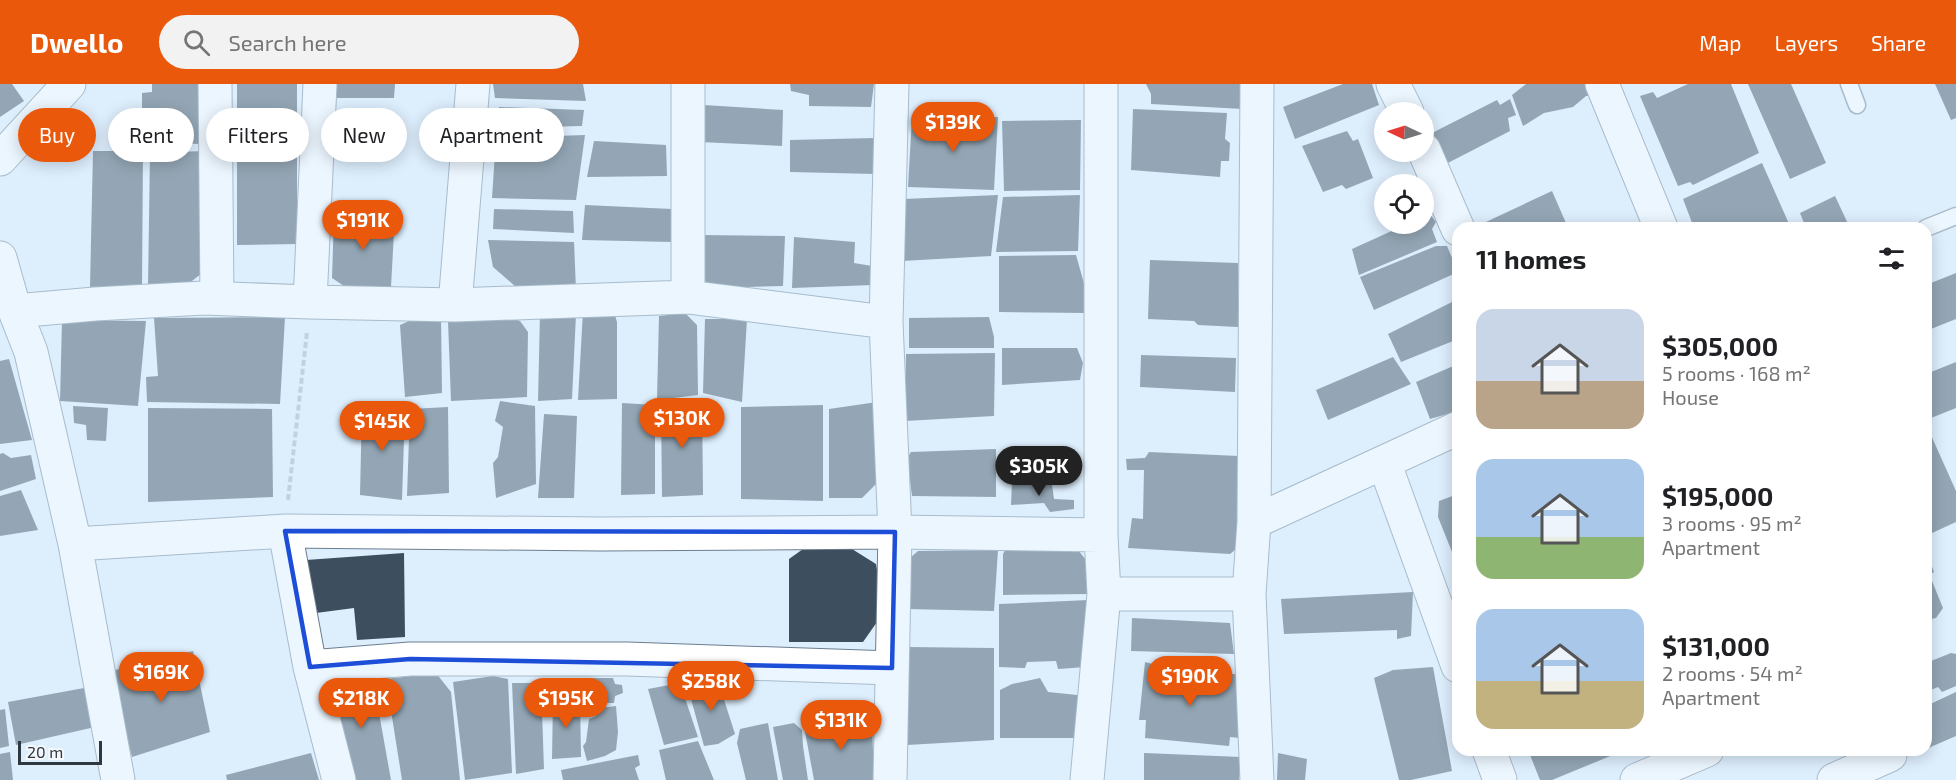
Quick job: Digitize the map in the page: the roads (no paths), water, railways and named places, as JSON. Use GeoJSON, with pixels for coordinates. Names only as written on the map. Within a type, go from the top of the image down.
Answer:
{"type":"FeatureCollection","features":[{"type":"Feature","properties":{"kind":"street"},"geometry":{"type":"LineString","coordinates":[[0,159],[69,84]]}},
{"type":"Feature","properties":{"kind":"street"},"geometry":{"type":"LineString","coordinates":[[215,84],[217,298]]}},
{"type":"Feature","properties":{"kind":"street"},"geometry":{"type":"LineString","coordinates":[[310,302],[320,84]]}},
{"type":"Feature","properties":{"kind":"street"},"geometry":{"type":"LineString","coordinates":[[455,304],[473,84]]}},
{"type":"Feature","properties":{"kind":"street"},"geometry":{"type":"LineString","coordinates":[[688,84],[688,297]]}},
{"type":"Feature","properties":{"kind":"street"},"geometry":{"type":"LineString","coordinates":[[890,780],[895,532],[886,322],[892,84]]}},
{"type":"Feature","properties":{"kind":"street"},"geometry":{"type":"LineString","coordinates":[[1088,780],[1104,594],[1101,534],[1101,84]]}},
{"type":"Feature","properties":{"kind":"street"},"geometry":{"type":"LineString","coordinates":[[1257,84],[1254,522],[1249,594],[1257,780]]}},
{"type":"Feature","properties":{"kind":"street"},"geometry":{"type":"LineString","coordinates":[[1393,84],[1402,102]]}},
{"type":"Feature","properties":{"kind":"street"},"geometry":{"type":"LineString","coordinates":[[1602,84],[1660,222]]}},
{"type":"Feature","properties":{"kind":"street"},"geometry":{"type":"LineString","coordinates":[[1429,162],[1455,222]]}},
{"type":"Feature","properties":{"kind":"street"},"geometry":{"type":"LineString","coordinates":[[0,258],[15,311],[31,352],[75,544],[118,780]]}},
{"type":"Feature","properties":{"kind":"street"},"geometry":{"type":"LineString","coordinates":[[15,311],[95,304],[217,298],[455,304],[688,297],[886,322]]}},
{"type":"Feature","properties":{"kind":"street"},"geometry":{"type":"LineString","coordinates":[[1254,522],[1452,431]]}},
{"type":"Feature","properties":{"kind":"street"},"geometry":{"type":"LineString","coordinates":[[1384,462],[1452,649]]}},
{"type":"Feature","properties":{"kind":"street"},"geometry":{"type":"LineString","coordinates":[[75,544],[285,531],[601,534],[895,532],[1101,534]]}},
{"type":"Feature","properties":{"kind":"street"},"geometry":{"type":"LineString","coordinates":[[285,531],[310,667],[339,780]]}},
{"type":"Feature","properties":{"kind":"street"},"geometry":{"type":"LineString","coordinates":[[1104,594],[1249,594]]}},
{"type":"Feature","properties":{"kind":"street"},"geometry":{"type":"LineString","coordinates":[[310,667],[410,659],[627,659],[892,668]]}},
{"type":"Feature","properties":{"kind":"street"},"geometry":{"type":"LineString","coordinates":[[1491,756],[1500,780]]}},
{"type":"Feature","properties":{"kind":"street"},"geometry":{"type":"LineString","coordinates":[[1637,780],[1693,756]]}},
{"type":"Feature","properties":{"kind":"street"},"geometry":{"type":"LineString","coordinates":[[1834,780],[1894,762]]}},
{"type":"Feature","properties":{"kind":"lane"},"geometry":{"type":"LineString","coordinates":[[1850,84],[1857,105]]}},
{"type":"Feature","properties":{"kind":"lane"},"geometry":{"type":"LineString","coordinates":[[1932,226],[1956,216]]}}]}
